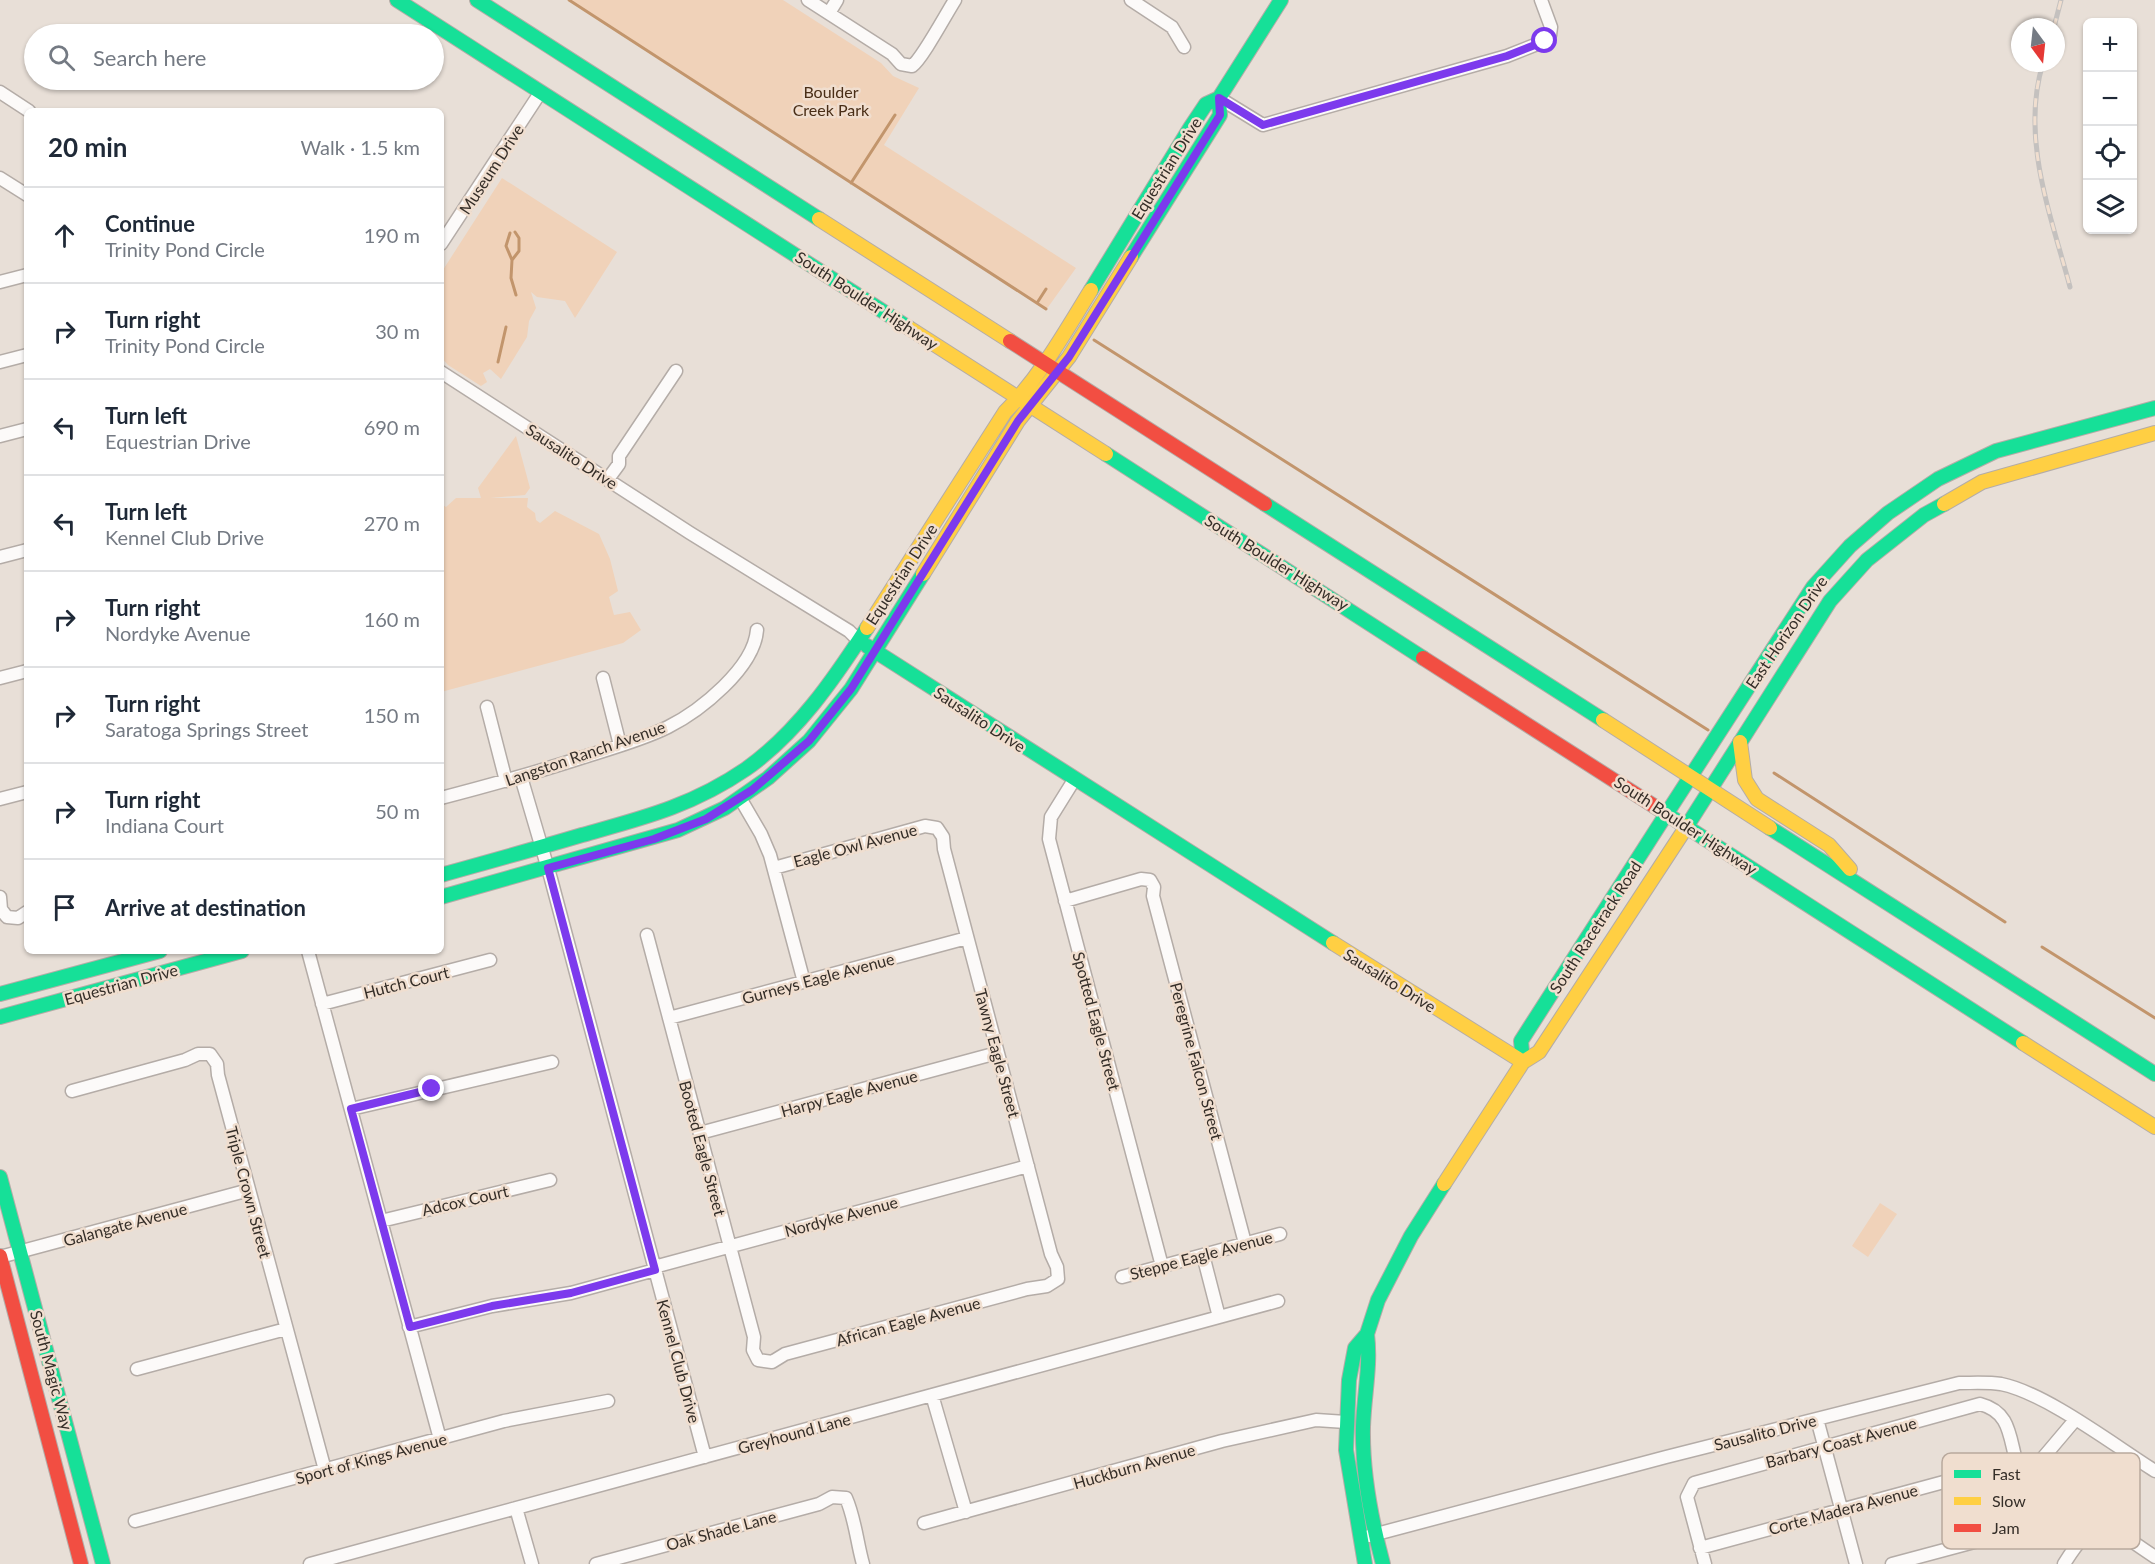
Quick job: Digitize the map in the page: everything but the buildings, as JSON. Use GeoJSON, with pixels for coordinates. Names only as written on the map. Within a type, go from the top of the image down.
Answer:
{"type":"FeatureCollection","features":[{"type":"Feature","properties":{"kind":"main road","name":"South Boulder Highway"},"geometry":{"type":"LineString","coordinates":[[397,0],[434,24]]}},
{"type":"Feature","properties":{"kind":"main road"},"geometry":{"type":"LineString","coordinates":[[477,0],[2155,1074]]}},
{"type":"Feature","properties":{"kind":"main road","name":"Equestrian Drive"},"geometry":{"type":"LineString","coordinates":[[444,874],[672,810],[724,783],[755,761],[796,726],[819,699],[859,641],[1005,412],[1019,398],[1044,365],[1190,128],[1206,104],[1219,98],[1281,0]]}},
{"type":"Feature","properties":{"kind":"main road","name":"South Boulder Highway"},"geometry":{"type":"LineString","coordinates":[[444,31],[2155,1127]]}},
{"type":"Feature","properties":{"kind":"main road","name":"Equestrian Drive"},"geometry":{"type":"LineString","coordinates":[[444,896],[670,833],[706,819],[774,773],[809,741],[851,689],[1018,421],[1058,373],[1220,115],[1219,98]]}},
{"type":"Feature","properties":{"kind":"main road","name":"East Horizon Drive"},"geometry":{"type":"LineString","coordinates":[[1679,795],[1813,587],[1837,560],[1887,513],[1914,494],[1996,451],[2155,408]]}},
{"type":"Feature","properties":{"kind":"main road"},"geometry":{"type":"LineString","coordinates":[[2130,415],[2136,438]]}},
{"type":"Feature","properties":{"kind":"main road","name":"East Horizon Drive"},"geometry":{"type":"LineString","coordinates":[[1699,807],[1846,581],[1924,515],[1962,493],[2005,474],[2155,433]]}},
{"type":"Feature","properties":{"kind":"main road"},"geometry":{"type":"LineString","coordinates":[[1996,451],[2005,474]]}},
{"type":"Feature","properties":{"kind":"main road"},"geometry":{"type":"LineString","coordinates":[[1837,560],[1846,581]]}},
{"type":"Feature","properties":{"kind":"main road","name":"Sausalito Drive"},"geometry":{"type":"LineString","coordinates":[[859,641],[1074,780],[1523,1062]]}},
{"type":"Feature","properties":{"kind":"main road"},"geometry":{"type":"LineString","coordinates":[[1740,742],[1743,777],[1748,789],[1757,799],[1829,845],[1866,887]]}},
{"type":"Feature","properties":{"kind":"main road","name":"South Racetrack Road"},"geometry":{"type":"LineString","coordinates":[[1523,1062],[1521,1041],[1679,795]]}},
{"type":"Feature","properties":{"kind":"main road","name":"South Racetrack Road"},"geometry":{"type":"LineString","coordinates":[[1365,1564],[1349,1478],[1346,1422],[1355,1348],[1367,1334],[1378,1300],[1411,1236],[1523,1062],[1539,1052],[1699,807]]}},
{"type":"Feature","properties":{"kind":"main road","name":"Equestrian Drive"},"geometry":{"type":"LineString","coordinates":[[0,994],[149,954]]}},
{"type":"Feature","properties":{"kind":"main road","name":"Equestrian Drive"},"geometry":{"type":"LineString","coordinates":[[0,1017],[231,954]]}},
{"type":"Feature","properties":{"kind":"main road","name":"South Magic Way"},"geometry":{"type":"LineString","coordinates":[[0,1177],[103,1564]]}},
{"type":"Feature","properties":{"kind":"main road","name":"South Magic Way"},"geometry":{"type":"LineString","coordinates":[[0,1256],[81,1564]]}},
{"type":"Feature","properties":{"kind":"main road","name":"South Racetrack Road"},"geometry":{"type":"LineString","coordinates":[[1367,1334],[1371,1358],[1365,1397],[1364,1451],[1375,1534],[1383,1564]]}},
{"type":"Feature","properties":{"kind":"street"},"geometry":{"type":"LineString","coordinates":[[808,0],[892,54],[901,64],[912,66],[921,60],[925,46],[955,0]]}},
{"type":"Feature","properties":{"kind":"street"},"geometry":{"type":"LineString","coordinates":[[829,13],[837,0]]}},
{"type":"Feature","properties":{"kind":"street"},"geometry":{"type":"LineString","coordinates":[[1131,0],[1172,27],[1184,46]]}},
{"type":"Feature","properties":{"kind":"street"},"geometry":{"type":"LineString","coordinates":[[1219,98],[1263,125],[1507,56],[1545,41],[1550,35],[1551,27],[1541,0]]}},
{"type":"Feature","properties":{"kind":"street"},"geometry":{"type":"LineString","coordinates":[[0,92],[24,108]]}},
{"type":"Feature","properties":{"kind":"street","name":"Museum Drive"},"geometry":{"type":"LineString","coordinates":[[444,239],[540,93]]}},
{"type":"Feature","properties":{"kind":"street"},"geometry":{"type":"LineString","coordinates":[[0,178],[24,193]]}},
{"type":"Feature","properties":{"kind":"street"},"geometry":{"type":"LineString","coordinates":[[0,282],[24,276]]}},
{"type":"Feature","properties":{"kind":"street"},"geometry":{"type":"LineString","coordinates":[[0,362],[24,356]]}},
{"type":"Feature","properties":{"kind":"street"},"geometry":{"type":"LineString","coordinates":[[604,477],[619,464],[619,456],[676,371]]}},
{"type":"Feature","properties":{"kind":"street","name":"Sausalito Drive"},"geometry":{"type":"LineString","coordinates":[[444,374],[849,631],[859,641]]}},
{"type":"Feature","properties":{"kind":"street"},"geometry":{"type":"LineString","coordinates":[[0,436],[24,430]]}},
{"type":"Feature","properties":{"kind":"street"},"geometry":{"type":"LineString","coordinates":[[0,557],[24,551]]}},
{"type":"Feature","properties":{"kind":"street","name":"Langston Ranch Avenue"},"geometry":{"type":"LineString","coordinates":[[444,797],[521,777],[668,727],[716,693],[745,662],[756,643],[757,630]]}},
{"type":"Feature","properties":{"kind":"street"},"geometry":{"type":"LineString","coordinates":[[0,678],[24,672]]}},
{"type":"Feature","properties":{"kind":"street"},"geometry":{"type":"LineString","coordinates":[[603,678],[620,745]]}},
{"type":"Feature","properties":{"kind":"street"},"geometry":{"type":"LineString","coordinates":[[487,707],[506,781]]}},
{"type":"Feature","properties":{"kind":"street","name":"Kennel Club Drive"},"geometry":{"type":"LineString","coordinates":[[521,777],[548,868],[705,1457]]}},
{"type":"Feature","properties":{"kind":"street","name":"Spotted Eagle Street"},"geometry":{"type":"LineString","coordinates":[[1074,780],[1055,807],[1048,828],[1065,901],[1162,1266]]}},
{"type":"Feature","properties":{"kind":"street"},"geometry":{"type":"LineString","coordinates":[[0,799],[24,793]]}},
{"type":"Feature","properties":{"kind":"street"},"geometry":{"type":"LineString","coordinates":[[740,798],[761,834],[774,868],[804,982]]}},
{"type":"Feature","properties":{"kind":"street","name":"Eagle Owl Avenue"},"geometry":{"type":"LineString","coordinates":[[774,868],[926,826],[937,828]]}},
{"type":"Feature","properties":{"kind":"street","name":"Tawny Eagle Street"},"geometry":{"type":"LineString","coordinates":[[937,828],[944,837],[944,849],[1051,1254],[1058,1267],[1058,1279]]}},
{"type":"Feature","properties":{"kind":"street","name":"Peregrine Falcon Street"},"geometry":{"type":"LineString","coordinates":[[1065,901],[1141,879],[1150,880],[1154,887],[1153,896],[1245,1243]]}},
{"type":"Feature","properties":{"kind":"street"},"geometry":{"type":"LineString","coordinates":[[0,897],[1,909],[7,917],[18,918],[24,914]]}},
{"type":"Feature","properties":{"kind":"street","name":"Booted Eagle Street"},"geometry":{"type":"LineString","coordinates":[[647,935],[754,1337],[753,1350],[758,1360]]}},
{"type":"Feature","properties":{"kind":"street","name":"Gurneys Eagle Avenue"},"geometry":{"type":"LineString","coordinates":[[669,1018],[967,938]]}},
{"type":"Feature","properties":{"kind":"street"},"geometry":{"type":"LineString","coordinates":[[309,954],[440,1439]]}},
{"type":"Feature","properties":{"kind":"street","name":"Hutch Court"},"geometry":{"type":"LineString","coordinates":[[322,1004],[490,960]]}},
{"type":"Feature","properties":{"kind":"street","name":"Harpy Eagle Avenue"},"geometry":{"type":"LineString","coordinates":[[700,1133],[997,1053]]}},
{"type":"Feature","properties":{"kind":"street","name":"Triple Crown Street"},"geometry":{"type":"LineString","coordinates":[[72,1091],[185,1060],[198,1054],[210,1054],[217,1064],[218,1075],[325,1470]]}},
{"type":"Feature","properties":{"kind":"street"},"geometry":{"type":"LineString","coordinates":[[351,1109],[552,1062]]}},
{"type":"Feature","properties":{"kind":"street","name":"Nordyke Avenue"},"geometry":{"type":"LineString","coordinates":[[410,1327],[492,1306],[571,1293],[730,1246],[1028,1166]]}},
{"type":"Feature","properties":{"kind":"street","name":"Adcox Court"},"geometry":{"type":"LineString","coordinates":[[381,1221],[550,1180]]}},
{"type":"Feature","properties":{"kind":"street","name":"Galangate Avenue"},"geometry":{"type":"LineString","coordinates":[[0,1256],[249,1190]]}},
{"type":"Feature","properties":{"kind":"street","name":"Steppe Eagle Avenue"},"geometry":{"type":"LineString","coordinates":[[1122,1277],[1280,1234]]}},
{"type":"Feature","properties":{"kind":"street"},"geometry":{"type":"LineString","coordinates":[[1203,1255],[1219,1317]]}},
{"type":"Feature","properties":{"kind":"street","name":"African Eagle Avenue"},"geometry":{"type":"LineString","coordinates":[[758,1360],[772,1362],[785,1354],[1016,1292],[1047,1286],[1058,1279]]}},
{"type":"Feature","properties":{"kind":"street","name":"Greyhound Lane"},"geometry":{"type":"LineString","coordinates":[[310,1564],[1278,1301]]}},
{"type":"Feature","properties":{"kind":"street"},"geometry":{"type":"LineString","coordinates":[[138,1369],[286,1329]]}},
{"type":"Feature","properties":{"kind":"street","name":"Sausalito Drive"},"geometry":{"type":"LineString","coordinates":[[1359,1539],[1943,1386],[1980,1383],[2023,1390],[2127,1453]]}},
{"type":"Feature","properties":{"kind":"street"},"geometry":{"type":"LineString","coordinates":[[932,1395],[966,1512]]}},
{"type":"Feature","properties":{"kind":"street","name":"Sport of Kings Avenue"},"geometry":{"type":"LineString","coordinates":[[135,1521],[504,1421],[608,1401]]}},
{"type":"Feature","properties":{"kind":"street","name":"Barbary Coast Avenue"},"geometry":{"type":"LineString","coordinates":[[1700,1548],[1687,1497],[1694,1483],[1980,1404],[1995,1408],[2004,1418],[2014,1453]]}},
{"type":"Feature","properties":{"kind":"street"},"geometry":{"type":"LineString","coordinates":[[1817,1419],[1856,1564]]}},
{"type":"Feature","properties":{"kind":"street","name":"Huckburn Avenue"},"geometry":{"type":"LineString","coordinates":[[924,1523],[1222,1442],[1316,1420],[1346,1422]]}},
{"type":"Feature","properties":{"kind":"street","name":"Corte Madera Avenue"},"geometry":{"type":"LineString","coordinates":[[2047,1453],[2075,1420]]}},
{"type":"Feature","properties":{"kind":"street","name":"Sausalito Drive"},"geometry":{"type":"LineString","coordinates":[[2140,1461],[2155,1471]]}},
{"type":"Feature","properties":{"kind":"street","name":"Corte Madera Avenue"},"geometry":{"type":"LineString","coordinates":[[1700,1548],[1942,1482]]}},
{"type":"Feature","properties":{"kind":"street","name":"Oak Shade Lane"},"geometry":{"type":"LineString","coordinates":[[596,1564],[808,1507],[832,1497],[846,1498],[852,1510],[863,1564]]}},
{"type":"Feature","properties":{"kind":"street"},"geometry":{"type":"LineString","coordinates":[[516,1508],[531,1564]]}},
{"type":"Feature","properties":{"kind":"street"},"geometry":{"type":"LineString","coordinates":[[2140,1547],[2155,1557]]}},
{"type":"Feature","properties":{"kind":"street"},"geometry":{"type":"LineString","coordinates":[[1700,1548],[1705,1564]]}},
{"type":"Feature","properties":{"kind":"street"},"geometry":{"type":"LineString","coordinates":[[1892,1564],[1948,1549]]}},
{"type":"Feature","properties":{"kind":"street"},"geometry":{"type":"LineString","coordinates":[[2064,1564],[2074,1549]]}},
{"type":"Feature","properties":{"kind":"green space","name":"Boulder Creek Park"},"geometry":{"type":"Polygon","coordinates":[[[568,0],[783,0],[881,63],[893,76],[919,88],[884,145],[1076,268],[1046,310],[568,0]]]}},
{"type":"Feature","properties":{"kind":"green space"},"geometry":{"type":"Polygon","coordinates":[[[502,178],[617,252],[575,318],[565,301],[537,297],[531,292],[536,308],[529,321],[527,337],[501,379],[490,369],[483,373],[487,382],[481,386],[444,360],[444,268],[502,178]]]}},
{"type":"Feature","properties":{"kind":"green space"},"geometry":{"type":"Polygon","coordinates":[[[516,436],[530,488],[525,495],[490,498],[528,498],[527,507],[535,513],[536,520],[540,523],[555,511],[599,534],[610,559],[618,591],[609,597],[614,615],[630,612],[641,630],[623,643],[444,691],[444,506],[446,507],[456,498],[481,498],[478,488],[516,436]]]}},
{"type":"Feature","properties":{"kind":"green space"},"geometry":{"type":"Polygon","coordinates":[[[1880,1203],[1897,1214],[1868,1257],[1852,1246],[1880,1203]]]}},
{"type":"Feature","properties":{"kind":"waterway"},"geometry":{"type":"LineString","coordinates":[[569,0],[1046,309]]}},
{"type":"Feature","properties":{"kind":"waterway"},"geometry":{"type":"LineString","coordinates":[[851,183],[895,115]]}},
{"type":"Feature","properties":{"kind":"waterway"},"geometry":{"type":"LineString","coordinates":[[512,260],[519,251],[519,238],[515,232]]}},
{"type":"Feature","properties":{"kind":"waterway"},"geometry":{"type":"LineString","coordinates":[[510,233],[506,246],[512,260],[511,278],[516,295]]}},
{"type":"Feature","properties":{"kind":"waterway"},"geometry":{"type":"LineString","coordinates":[[1037,303],[1046,289]]}},
{"type":"Feature","properties":{"kind":"waterway"},"geometry":{"type":"LineString","coordinates":[[498,362],[506,327]]}},
{"type":"Feature","properties":{"kind":"waterway"},"geometry":{"type":"LineString","coordinates":[[1094,340],[1708,730]]}},
{"type":"Feature","properties":{"kind":"waterway"},"geometry":{"type":"LineString","coordinates":[[1774,773],[2005,922]]}},
{"type":"Feature","properties":{"kind":"waterway"},"geometry":{"type":"LineString","coordinates":[[2042,947],[2155,1018]]}},
{"type":"Feature","properties":{"kind":"railway"},"geometry":{"type":"LineString","coordinates":[[2056,18],[2061,0]]}},
{"type":"Feature","properties":{"kind":"railway"},"geometry":{"type":"LineString","coordinates":[[2041,72],[2035,120],[2036,148],[2047,204],[2070,287]]}},
{"type":"Feature","properties":{"kind":"traffic: fast"},"geometry":{"type":"LineString","coordinates":[[397,0],[434,24]]}},
{"type":"Feature","properties":{"kind":"traffic: fast"},"geometry":{"type":"LineString","coordinates":[[477,0],[819,219]]}},
{"type":"Feature","properties":{"kind":"traffic: fast"},"geometry":{"type":"LineString","coordinates":[[1091,290],[1190,128],[1206,104],[1219,98],[1281,0]]}},
{"type":"Feature","properties":{"kind":"traffic: fast"},"geometry":{"type":"LineString","coordinates":[[444,30],[909,328]]}},
{"type":"Feature","properties":{"kind":"traffic: fast"},"geometry":{"type":"LineString","coordinates":[[1131,257],[1220,115],[1219,98]]}},
{"type":"Feature","properties":{"kind":"traffic: fast"},"geometry":{"type":"LineString","coordinates":[[1667,813],[1813,587],[1850,546],[1888,513],[1938,479],[1996,451],[2155,408]]}},
{"type":"Feature","properties":{"kind":"traffic: fast"},"geometry":{"type":"LineString","coordinates":[[1106,454],[1423,658]]}},
{"type":"Feature","properties":{"kind":"traffic: fast"},"geometry":{"type":"LineString","coordinates":[[1265,504],[1603,720]]}},
{"type":"Feature","properties":{"kind":"traffic: fast"},"geometry":{"type":"LineString","coordinates":[[1687,826],[1830,601],[1867,560],[1924,515],[1944,504]]}},
{"type":"Feature","properties":{"kind":"traffic: fast"},"geometry":{"type":"LineString","coordinates":[[444,896],[678,830],[725,808],[768,778],[809,741],[851,689],[923,574]]}},
{"type":"Feature","properties":{"kind":"traffic: fast"},"geometry":{"type":"LineString","coordinates":[[444,874],[667,810],[726,782],[764,755],[798,722],[828,686],[867,628]]}},
{"type":"Feature","properties":{"kind":"traffic: fast"},"geometry":{"type":"LineString","coordinates":[[867,646],[1333,943]]}},
{"type":"Feature","properties":{"kind":"traffic: fast"},"geometry":{"type":"LineString","coordinates":[[1654,806],[2023,1043]]}},
{"type":"Feature","properties":{"kind":"traffic: fast"},"geometry":{"type":"LineString","coordinates":[[1523,1062],[1521,1041],[1667,813]]}},
{"type":"Feature","properties":{"kind":"traffic: fast"},"geometry":{"type":"LineString","coordinates":[[1770,828],[2155,1074]]}},
{"type":"Feature","properties":{"kind":"traffic: fast"},"geometry":{"type":"LineString","coordinates":[[0,994],[149,954]]}},
{"type":"Feature","properties":{"kind":"traffic: fast"},"geometry":{"type":"LineString","coordinates":[[0,1017],[231,954]]}},
{"type":"Feature","properties":{"kind":"traffic: fast"},"geometry":{"type":"LineString","coordinates":[[0,1177],[103,1564]]}},
{"type":"Feature","properties":{"kind":"traffic: fast"},"geometry":{"type":"LineString","coordinates":[[1365,1564],[1346,1450],[1349,1380],[1355,1348],[1367,1334],[1378,1300],[1411,1236],[1444,1184]]}},
{"type":"Feature","properties":{"kind":"traffic: fast"},"geometry":{"type":"LineString","coordinates":[[1367,1334],[1368,1369],[1363,1427],[1364,1461],[1371,1513],[1383,1564]]}},
{"type":"Feature","properties":{"kind":"traffic: slow"},"geometry":{"type":"LineString","coordinates":[[819,219],[1010,341]]}},
{"type":"Feature","properties":{"kind":"traffic: slow"},"geometry":{"type":"LineString","coordinates":[[923,574],[1018,421],[1069,357],[1131,257]]}},
{"type":"Feature","properties":{"kind":"traffic: slow"},"geometry":{"type":"LineString","coordinates":[[867,628],[1005,412],[1041,369],[1091,290]]}},
{"type":"Feature","properties":{"kind":"traffic: slow"},"geometry":{"type":"LineString","coordinates":[[909,328],[1106,454]]}},
{"type":"Feature","properties":{"kind":"traffic: slow"},"geometry":{"type":"LineString","coordinates":[[1944,504],[1982,482],[2155,433]]}},
{"type":"Feature","properties":{"kind":"traffic: slow"},"geometry":{"type":"LineString","coordinates":[[1603,720],[1770,828]]}},
{"type":"Feature","properties":{"kind":"traffic: slow"},"geometry":{"type":"LineString","coordinates":[[1740,742],[1745,780],[1757,799],[1829,845],[1850,869]]}},
{"type":"Feature","properties":{"kind":"traffic: slow"},"geometry":{"type":"LineString","coordinates":[[1444,1184],[1523,1062],[1539,1052],[1687,826]]}},
{"type":"Feature","properties":{"kind":"traffic: slow"},"geometry":{"type":"LineString","coordinates":[[1333,943],[1523,1062]]}},
{"type":"Feature","properties":{"kind":"traffic: slow"},"geometry":{"type":"LineString","coordinates":[[2023,1043],[2155,1127]]}},
{"type":"Feature","properties":{"kind":"traffic: jam"},"geometry":{"type":"LineString","coordinates":[[1010,341],[1265,504]]}},
{"type":"Feature","properties":{"kind":"traffic: jam"},"geometry":{"type":"LineString","coordinates":[[1423,658],[1654,806]]}},
{"type":"Feature","properties":{"kind":"traffic: jam"},"geometry":{"type":"LineString","coordinates":[[0,1256],[81,1564]]}},
{"type":"Feature","properties":{"kind":"route"},"geometry":{"type":"LineString","coordinates":[[432,1089],[351,1109],[410,1327],[492,1306],[571,1293],[655,1270],[548,868],[654,839],[706,819],[752,790],[809,741],[851,689],[888,633],[1018,421],[1069,357],[1220,115],[1219,98],[1256,122],[1263,125],[1272,124],[1285,117],[1507,56],[1545,41]]}}]}
